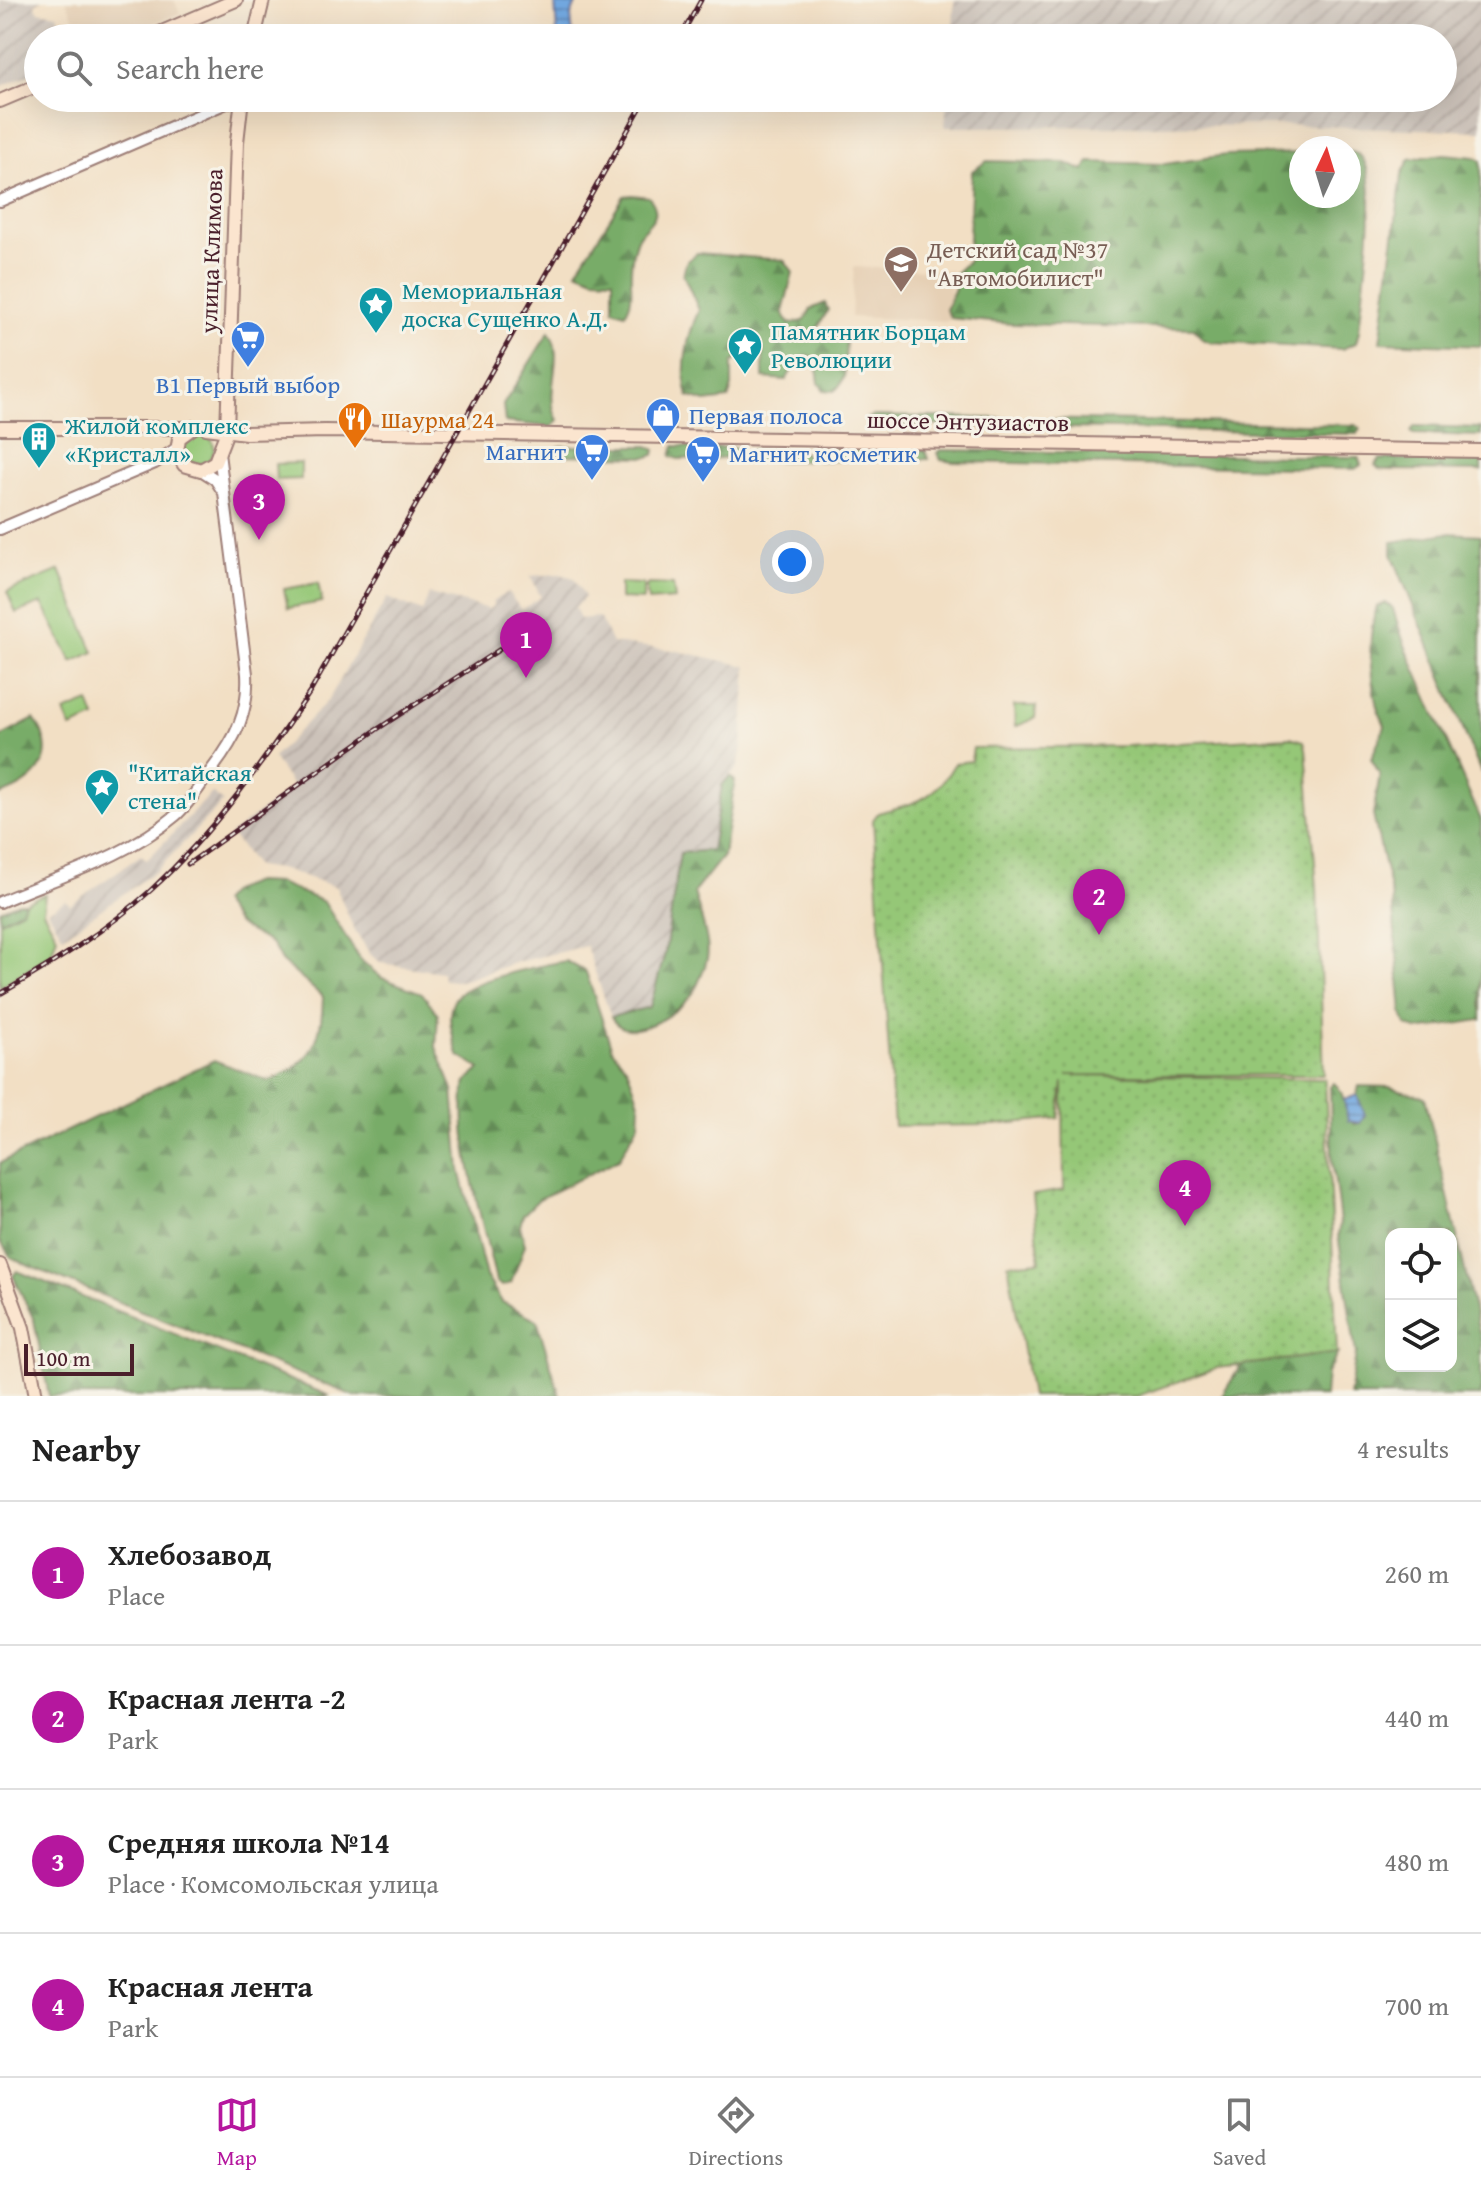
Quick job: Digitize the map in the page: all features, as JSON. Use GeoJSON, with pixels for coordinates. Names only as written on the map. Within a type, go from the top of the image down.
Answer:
{"type":"FeatureCollection","features":[{"type":"Feature","properties":{"kind":"main road"},"geometry":{"type":"LineString","coordinates":[[180,24],[236,0]]}},
{"type":"Feature","properties":{"kind":"main road"},"geometry":{"type":"LineString","coordinates":[[257,24],[263,0]]}},
{"type":"Feature","properties":{"kind":"main road"},"geometry":{"type":"LineString","coordinates":[[0,101],[24,91]]}},
{"type":"Feature","properties":{"kind":"main road","name":"улица Климова"},"geometry":{"type":"LineString","coordinates":[[227,431],[239,112]]}},
{"type":"Feature","properties":{"kind":"main road"},"geometry":{"type":"LineString","coordinates":[[177,447],[182,434],[201,428],[227,405]]}},
{"type":"Feature","properties":{"kind":"main road","name":"шоссе Энтузиастов"},"geometry":{"type":"LineString","coordinates":[[0,428],[201,428],[246,433],[1481,451]]}},
{"type":"Feature","properties":{"kind":"main road"},"geometry":{"type":"LineString","coordinates":[[201,428],[216,437],[220,448]]}},
{"type":"Feature","properties":{"kind":"main road"},"geometry":{"type":"LineString","coordinates":[[150,430],[177,447],[184,465],[201,470],[211,466],[227,431]]}},
{"type":"Feature","properties":{"kind":"main road"},"geometry":{"type":"LineString","coordinates":[[220,448],[233,436],[246,433]]}},
{"type":"Feature","properties":{"kind":"main road"},"geometry":{"type":"LineString","coordinates":[[0,1265],[23,1328],[36,1396]]}},
{"type":"Feature","properties":{"kind":"street"},"geometry":{"type":"LineString","coordinates":[[0,201],[207,112]]}},
{"type":"Feature","properties":{"kind":"street"},"geometry":{"type":"LineString","coordinates":[[0,529],[155,463],[177,447]]}},
{"type":"Feature","properties":{"kind":"street"},"geometry":{"type":"LineString","coordinates":[[0,902],[136,842],[164,825],[186,806],[237,732],[247,702],[247,674],[220,448]]}},
{"type":"Feature","properties":{"kind":"street"},"geometry":{"type":"LineString","coordinates":[[155,463],[184,465]]}},
{"type":"Feature","properties":{"kind":"street"},"geometry":{"type":"LineString","coordinates":[[201,470],[215,479],[224,494]]}},
{"type":"Feature","properties":{"kind":"shaded area"},"geometry":{"type":"Polygon","coordinates":[[[0,0],[42,0],[35,4],[38,11],[57,14],[61,24],[24,24],[24,76],[0,87],[0,0]]]}},
{"type":"Feature","properties":{"kind":"shaded area"},"geometry":{"type":"Polygon","coordinates":[[[66,0],[174,0],[180,13],[152,24],[76,24],[66,0]]]}},
{"type":"Feature","properties":{"kind":"shaded area"},"geometry":{"type":"Polygon","coordinates":[[[954,0],[1481,0],[1481,131],[1285,125],[945,127],[946,112],[1457,112],[1457,24],[953,24],[954,0]]]}},
{"type":"Feature","properties":{"kind":"shaded area","name":"Детский сад №37 \"Автомобилист\""},"geometry":{"type":"Polygon","coordinates":[[[854,267],[951,271],[949,321],[851,317],[854,267]]]}},
{"type":"Feature","properties":{"kind":"shaded area"},"geometry":{"type":"Polygon","coordinates":[[[560,574],[574,578],[585,597],[575,607],[580,619],[599,617],[612,643],[673,650],[747,666],[738,767],[722,785],[711,850],[665,953],[649,1007],[611,1017],[586,946],[517,962],[461,981],[443,980],[442,972],[380,963],[370,954],[353,927],[336,887],[286,870],[256,866],[231,834],[293,787],[273,758],[329,699],[387,598],[422,612],[429,594],[489,609],[494,605],[492,602],[508,592],[521,610],[541,597],[530,576],[560,574]]]}},
{"type":"Feature","properties":{"kind":"shaded area"},"geometry":{"type":"Polygon","coordinates":[[[212,793],[223,802],[156,871],[63,936],[48,911],[66,900],[70,905],[141,855],[147,860],[212,793]]]}},
{"type":"Feature","properties":{"kind":"green space"},"geometry":{"type":"Polygon","coordinates":[[[1289,153],[1289,208],[1361,208],[1361,156],[1368,175],[1370,218],[1356,343],[1342,349],[1210,342],[1202,339],[1194,328],[1012,324],[951,318],[946,310],[955,288],[955,273],[968,261],[972,171],[987,161],[1066,163],[1084,171],[1089,162],[1165,164],[1226,155],[1289,153]]]}},
{"type":"Feature","properties":{"kind":"green space"},"geometry":{"type":"Polygon","coordinates":[[[1444,154],[1475,157],[1481,161],[1481,346],[1380,342],[1402,174],[1410,159],[1444,154]]]}},
{"type":"Feature","properties":{"kind":"green space"},"geometry":{"type":"Polygon","coordinates":[[[624,196],[649,197],[655,214],[635,246],[631,298],[625,313],[613,309],[613,279],[594,278],[577,271],[624,196]]]}},
{"type":"Feature","properties":{"kind":"green space"},"geometry":{"type":"Polygon","coordinates":[[[697,253],[784,260],[793,272],[783,312],[789,324],[804,321],[811,309],[825,303],[828,310],[816,331],[821,337],[831,337],[839,331],[847,336],[845,373],[840,385],[834,391],[824,390],[819,383],[816,359],[807,355],[798,360],[786,380],[763,378],[763,349],[753,346],[732,363],[732,386],[728,399],[705,402],[688,396],[686,352],[699,310],[683,274],[687,261],[697,253]]]}},
{"type":"Feature","properties":{"kind":"green space"},"geometry":{"type":"Polygon","coordinates":[[[549,332],[556,352],[552,398],[558,420],[552,427],[505,422],[503,405],[549,332]]]}},
{"type":"Feature","properties":{"kind":"green space"},"geometry":{"type":"Polygon","coordinates":[[[867,418],[1355,425],[1360,428],[1357,434],[870,424],[867,418]]]}},
{"type":"Feature","properties":{"kind":"green space"},"geometry":{"type":"Polygon","coordinates":[[[1415,426],[1481,428],[1481,436],[1413,434],[1411,431],[1415,426]]]}},
{"type":"Feature","properties":{"kind":"green space"},"geometry":{"type":"Polygon","coordinates":[[[198,432],[209,437],[214,448],[209,459],[198,464],[187,459],[182,448],[187,437],[198,432]]]}},
{"type":"Feature","properties":{"kind":"green space"},"geometry":{"type":"Polygon","coordinates":[[[648,446],[655,450],[654,455],[648,457],[559,455],[557,448],[648,446]]]}},
{"type":"Feature","properties":{"kind":"green space"},"geometry":{"type":"Polygon","coordinates":[[[674,446],[736,448],[738,454],[734,458],[678,459],[671,456],[674,446]]]}},
{"type":"Feature","properties":{"kind":"green space"},"geometry":{"type":"Polygon","coordinates":[[[753,449],[800,449],[807,456],[805,461],[748,461],[745,455],[753,449]]]}},
{"type":"Feature","properties":{"kind":"green space"},"geometry":{"type":"Polygon","coordinates":[[[818,449],[925,450],[928,459],[818,461],[813,453],[818,449]]]}},
{"type":"Feature","properties":{"kind":"green space"},"geometry":{"type":"Polygon","coordinates":[[[940,450],[1358,457],[1361,465],[1355,469],[953,462],[941,460],[937,453],[940,450]]]}},
{"type":"Feature","properties":{"kind":"green space"},"geometry":{"type":"Polygon","coordinates":[[[1380,459],[1481,460],[1481,471],[1379,469],[1375,465],[1380,459]]]}},
{"type":"Feature","properties":{"kind":"green space"},"geometry":{"type":"Polygon","coordinates":[[[301,463],[301,479],[276,480],[275,464],[301,463]]]}},
{"type":"Feature","properties":{"kind":"green space"},"geometry":{"type":"Polygon","coordinates":[[[1448,533],[1481,535],[1481,773],[1392,554],[1392,542],[1448,533]]]}},
{"type":"Feature","properties":{"kind":"green space"},"geometry":{"type":"Polygon","coordinates":[[[60,570],[94,652],[72,662],[42,603],[16,613],[7,592],[60,570]]]}},
{"type":"Feature","properties":{"kind":"green space"},"geometry":{"type":"Polygon","coordinates":[[[318,583],[322,602],[288,608],[284,589],[318,583]]]}},
{"type":"Feature","properties":{"kind":"green space"},"geometry":{"type":"Polygon","coordinates":[[[620,583],[643,584],[643,600],[620,599],[620,583]]]}},
{"type":"Feature","properties":{"kind":"green space"},"geometry":{"type":"Polygon","coordinates":[[[648,584],[673,585],[675,599],[648,601],[648,584]]]}},
{"type":"Feature","properties":{"kind":"green space"},"geometry":{"type":"Polygon","coordinates":[[[1386,603],[1393,609],[1404,643],[1481,820],[1481,1020],[1418,1030],[1406,1025],[1402,1013],[1392,898],[1373,815],[1380,774],[1371,759],[1385,726],[1374,691],[1371,641],[1377,606],[1386,603]]]}},
{"type":"Feature","properties":{"kind":"green space"},"geometry":{"type":"Polygon","coordinates":[[[89,702],[95,718],[71,728],[64,712],[89,702]]]}},
{"type":"Feature","properties":{"kind":"green space"},"geometry":{"type":"Polygon","coordinates":[[[1014,706],[1036,706],[1035,718],[1015,727],[1014,706]]]}},
{"type":"Feature","properties":{"kind":"green space"},"geometry":{"type":"Polygon","coordinates":[[[34,719],[45,745],[41,766],[25,783],[0,795],[0,737],[34,719]]]}},
{"type":"Feature","properties":{"kind":"green space"},"geometry":{"type":"Polygon","coordinates":[[[1290,737],[1304,741],[1306,749],[1317,888],[1324,1075],[1067,1075],[1325,1079],[1337,1353],[1217,1368],[1137,1396],[1031,1396],[1008,1264],[1040,1261],[1033,1195],[1064,1190],[1063,1082],[1059,1118],[994,1125],[894,1126],[873,820],[878,813],[914,803],[931,793],[955,763],[971,761],[973,748],[1126,746],[1290,737]]]}},
{"type":"Feature","properties":{"kind":"green space"},"geometry":{"type":"Polygon","coordinates":[[[730,776],[735,781],[723,856],[694,892],[708,951],[699,981],[686,1001],[666,1017],[641,1028],[619,1026],[611,1017],[650,1007],[665,953],[680,853],[711,850],[722,785],[730,776]]]}},
{"type":"Feature","properties":{"kind":"green space"},"geometry":{"type":"Polygon","coordinates":[[[255,882],[279,883],[324,902],[361,961],[382,978],[422,993],[438,1014],[436,1047],[453,1090],[460,1170],[486,1276],[502,1302],[537,1320],[560,1396],[354,1396],[29,1266],[11,1257],[0,1241],[0,1163],[214,1060],[268,1081],[295,1067],[311,1050],[320,1027],[323,997],[281,961],[272,944],[237,924],[221,902],[231,891],[255,882]]]}},
{"type":"Feature","properties":{"kind":"green space"},"geometry":{"type":"Polygon","coordinates":[[[45,894],[43,911],[57,936],[51,955],[0,987],[0,921],[22,910],[25,902],[45,894]]]}},
{"type":"Feature","properties":{"kind":"green space"},"geometry":{"type":"Polygon","coordinates":[[[25,902],[22,910],[0,921],[0,910],[25,902]]]}},
{"type":"Feature","properties":{"kind":"green space"},"geometry":{"type":"Polygon","coordinates":[[[566,961],[586,972],[612,1049],[627,1068],[634,1087],[640,1106],[639,1123],[619,1159],[539,1199],[523,1215],[520,1226],[525,1245],[511,1283],[502,1286],[496,1282],[472,1181],[464,1128],[466,1082],[480,1069],[458,1055],[451,1028],[451,1007],[461,993],[472,986],[566,961]]]}},
{"type":"Feature","properties":{"kind":"green space"},"geometry":{"type":"Polygon","coordinates":[[[1334,1083],[1354,1124],[1360,1123],[1365,1115],[1357,1095],[1359,1086],[1390,1087],[1425,1097],[1455,1228],[1385,1228],[1385,1372],[1457,1372],[1457,1236],[1481,1340],[1481,1396],[1349,1396],[1356,1354],[1338,1235],[1340,1222],[1332,1159],[1330,1087],[1334,1083]]]}},
{"type":"Feature","properties":{"kind":"green space"},"geometry":{"type":"Polygon","coordinates":[[[17,1271],[330,1396],[49,1396],[34,1320],[13,1276],[17,1271]]]}},
{"type":"Feature","properties":{"kind":"green space"},"geometry":{"type":"Polygon","coordinates":[[[1338,1353],[1327,1373],[1325,1396],[1222,1396],[1241,1365],[1338,1353]]]}},
{"type":"Feature","properties":{"kind":"water"},"geometry":{"type":"Polygon","coordinates":[[[555,0],[578,0],[571,15],[572,24],[556,24],[555,0]]]}},
{"type":"Feature","properties":{"kind":"water"},"geometry":{"type":"Polygon","coordinates":[[[1357,1095],[1365,1115],[1360,1123],[1348,1121],[1344,1100],[1357,1095]]]}},
{"type":"Feature","properties":{"kind":"railway"},"geometry":{"type":"LineString","coordinates":[[688,24],[701,0]]}},
{"type":"Feature","properties":{"kind":"railway"},"geometry":{"type":"LineString","coordinates":[[0,994],[78,946],[151,890],[196,844],[257,769],[312,689],[638,112]]}},
{"type":"Feature","properties":{"kind":"railway"},"geometry":{"type":"LineString","coordinates":[[188,864],[376,730],[537,625]]}},
{"type":"Feature","properties":{"kind":"place","name":"Детский сад №37 \"Автомобилист\""},"geometry":{"type":"Point","coordinates":[901,294]}},
{"type":"Feature","properties":{"kind":"place","name":"Мемориальная доска Сущенко А.Д."},"geometry":{"type":"Point","coordinates":[376,335]}},
{"type":"Feature","properties":{"kind":"place","name":"В1 Первый выбор"},"geometry":{"type":"Point","coordinates":[248,369]}},
{"type":"Feature","properties":{"kind":"place","name":"Памятник Борцам Революции"},"geometry":{"type":"Point","coordinates":[745,376]}},
{"type":"Feature","properties":{"kind":"place","name":"Первая полоса"},"geometry":{"type":"Point","coordinates":[663,446]}},
{"type":"Feature","properties":{"kind":"place","name":"Шаурма 24"},"geometry":{"type":"Point","coordinates":[355,450]}},
{"type":"Feature","properties":{"kind":"place","name":"Жилой комплекс «Кристалл»"},"geometry":{"type":"Point","coordinates":[39,470]}},
{"type":"Feature","properties":{"kind":"place","name":"Магнит"},"geometry":{"type":"Point","coordinates":[592,482]}},
{"type":"Feature","properties":{"kind":"place","name":"Магнит косметик"},"geometry":{"type":"Point","coordinates":[703,484]}},
{"type":"Feature","properties":{"kind":"place","name":"Средняя школа №14"},"geometry":{"type":"Point","coordinates":[259,540]}},
{"type":"Feature","properties":{"kind":"place","name":"Хлебозавод"},"geometry":{"type":"Point","coordinates":[526,678]}},
{"type":"Feature","properties":{"kind":"place","name":"\"Китайская стена\""},"geometry":{"type":"Point","coordinates":[102,817]}},
{"type":"Feature","properties":{"kind":"place","name":"Красная лента -2"},"geometry":{"type":"Point","coordinates":[1099,935]}},
{"type":"Feature","properties":{"kind":"place","name":"Красная лента"},"geometry":{"type":"Point","coordinates":[1185,1226]}}]}
